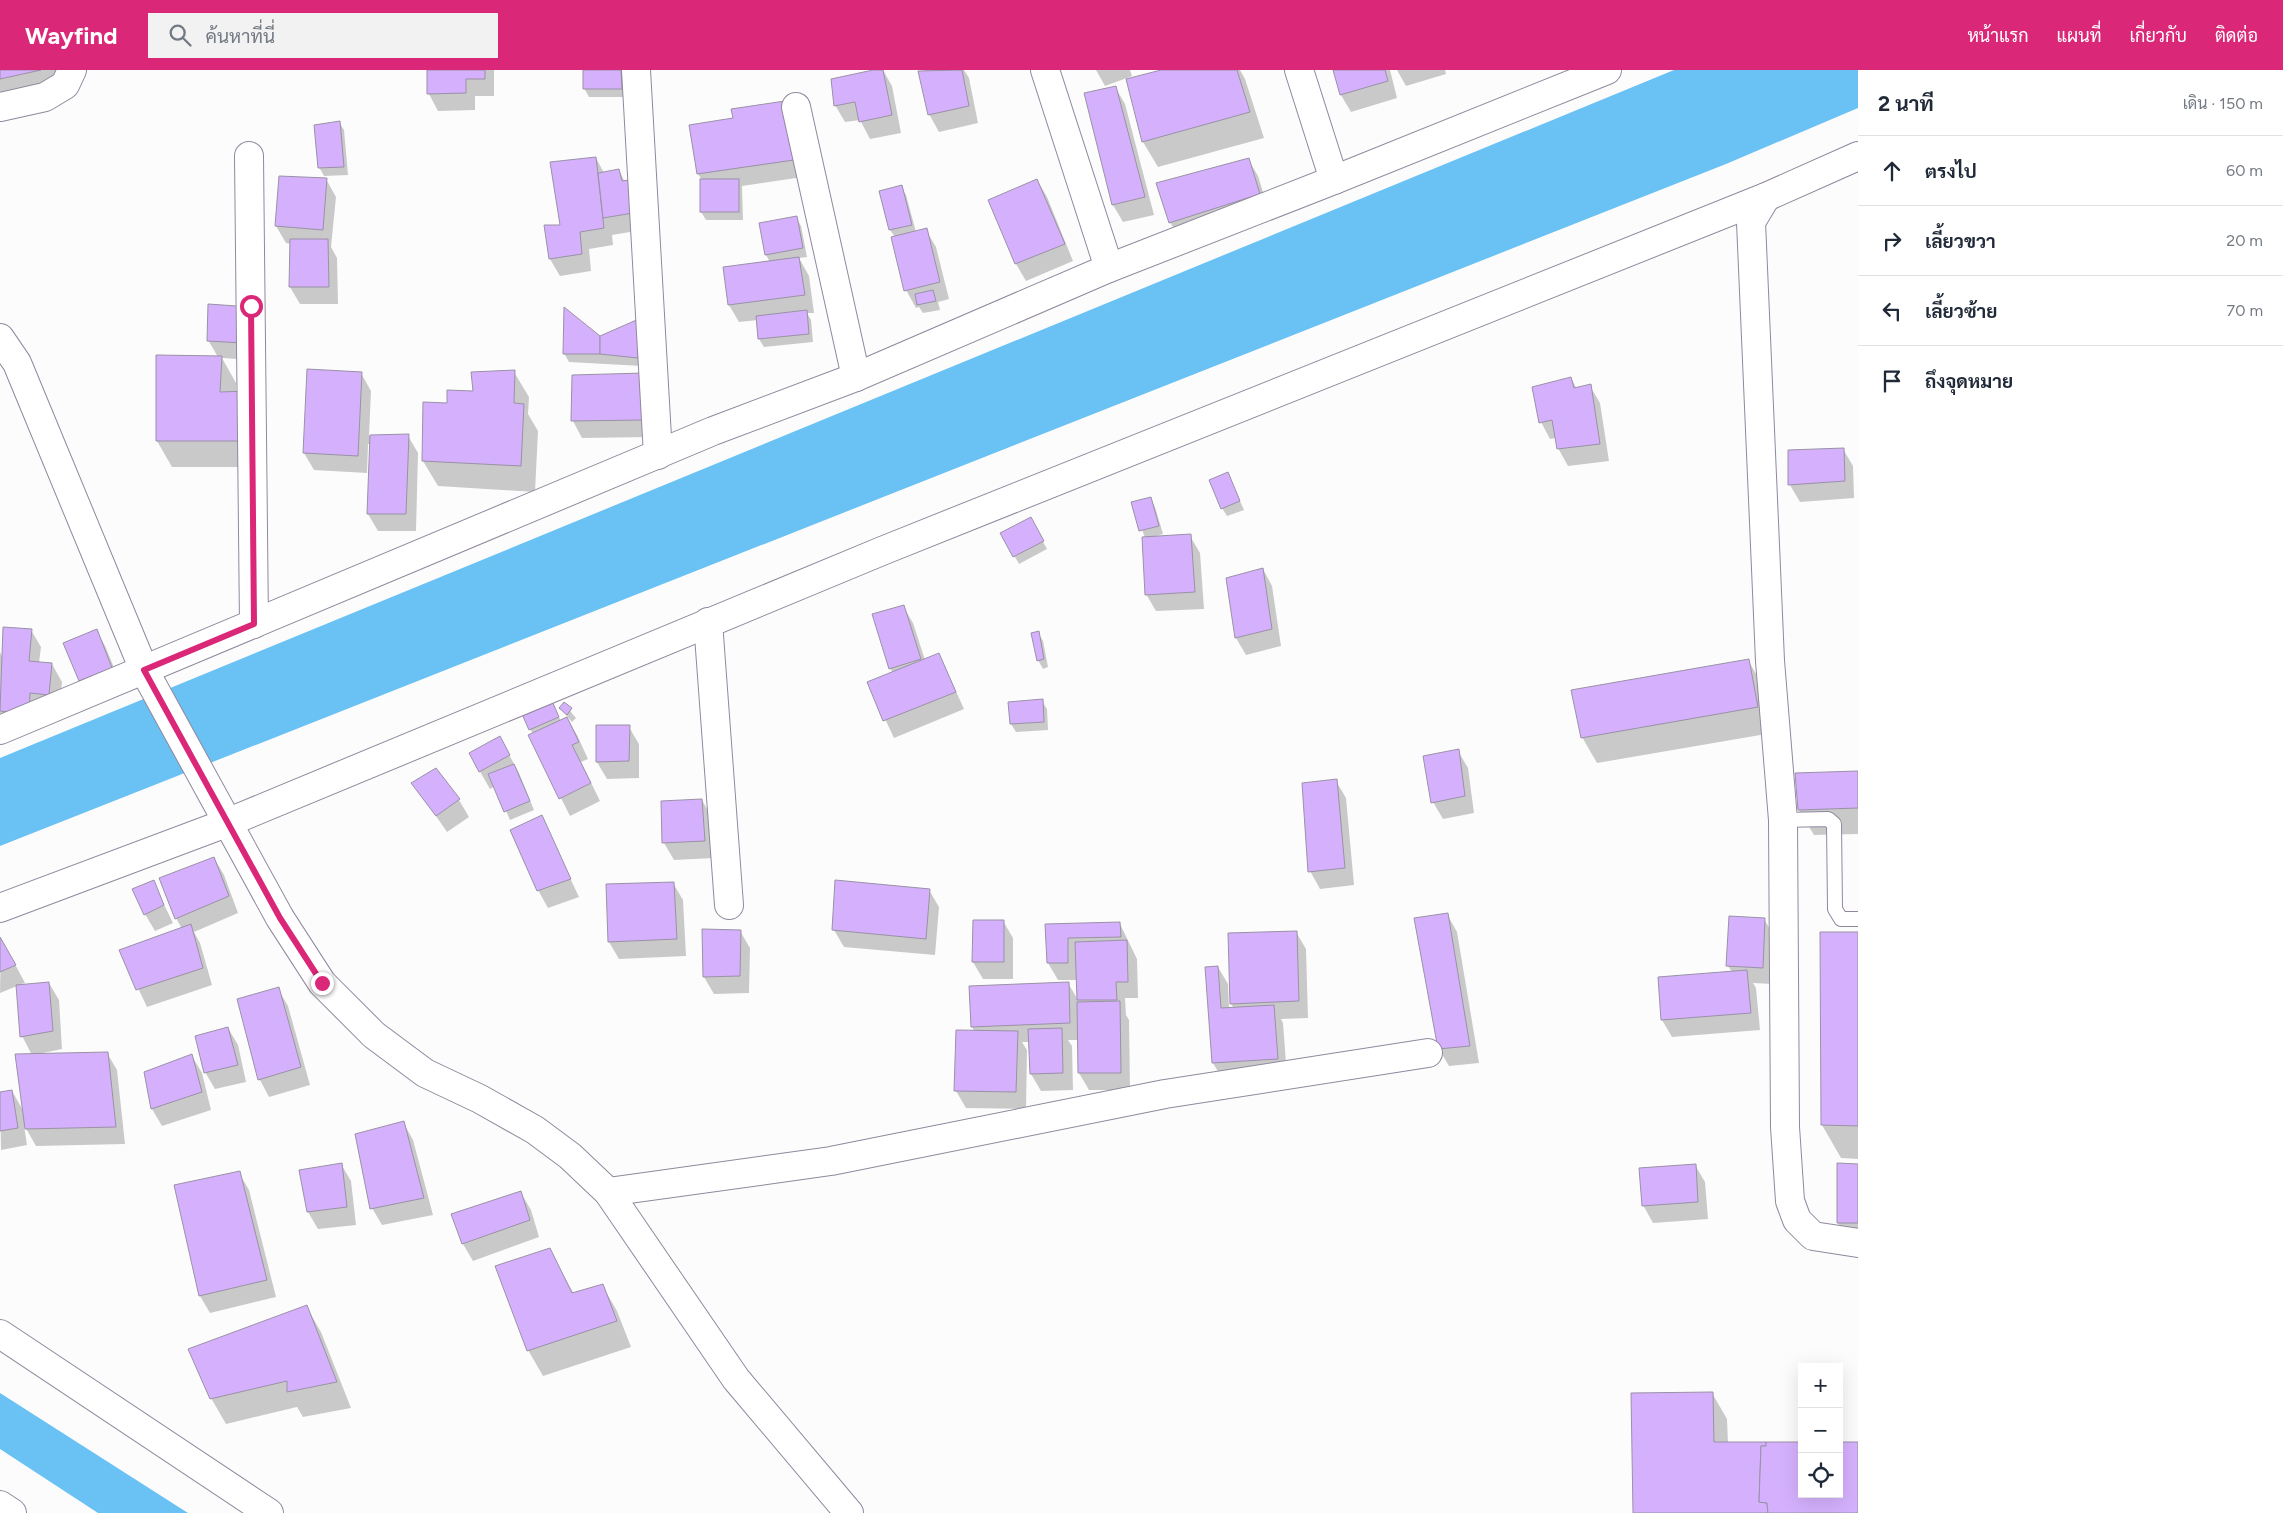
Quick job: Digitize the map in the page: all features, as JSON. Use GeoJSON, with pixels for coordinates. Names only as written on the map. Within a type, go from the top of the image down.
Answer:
{"type":"FeatureCollection","features":[{"type":"Feature","properties":{"kind":"street"},"geometry":{"type":"LineString","coordinates":[[0,107],[45,97],[65,85],[72,70]]}},
{"type":"Feature","properties":{"kind":"street"},"geometry":{"type":"LineString","coordinates":[[636,70],[658,455]]}},
{"type":"Feature","properties":{"kind":"street"},"geometry":{"type":"LineString","coordinates":[[1046,70],[1109,268]]}},
{"type":"Feature","properties":{"kind":"street"},"geometry":{"type":"LineString","coordinates":[[1299,70],[1334,180]]}},
{"type":"Feature","properties":{"kind":"street"},"geometry":{"type":"LineString","coordinates":[[0,730],[658,455],[856,377],[1109,268],[1607,70]]}},
{"type":"Feature","properties":{"kind":"street"},"geometry":{"type":"LineString","coordinates":[[796,107],[856,377]]}},
{"type":"Feature","properties":{"kind":"street"},"geometry":{"type":"LineString","coordinates":[[249,156],[254,624]]}},
{"type":"Feature","properties":{"kind":"street"},"geometry":{"type":"LineString","coordinates":[[0,908],[229,822],[708,622],[1766,197],[1858,156]]}},
{"type":"Feature","properties":{"kind":"street"},"geometry":{"type":"LineString","coordinates":[[1766,197],[1751,222],[1770,662],[1783,820],[1786,1127],[1790,1201],[1797,1220],[1813,1236],[1858,1243]]}},
{"type":"Feature","properties":{"kind":"street"},"geometry":{"type":"LineString","coordinates":[[0,338],[17,363],[144,670],[280,918],[322,983],[374,1035],[425,1073],[480,1099],[535,1130],[570,1156],[608,1192],[736,1379],[850,1513]]}},
{"type":"Feature","properties":{"kind":"street"},"geometry":{"type":"LineString","coordinates":[[708,622],[729,905]]}},
{"type":"Feature","properties":{"kind":"street"},"geometry":{"type":"LineString","coordinates":[[608,1192],[831,1161],[1165,1094],[1428,1053]]}},
{"type":"Feature","properties":{"kind":"street"},"geometry":{"type":"LineString","coordinates":[[0,1334],[269,1513]]}},
{"type":"Feature","properties":{"kind":"street"},"geometry":{"type":"LineString","coordinates":[[0,1505],[12,1513]]}},
{"type":"Feature","properties":{"kind":"lane"},"geometry":{"type":"LineString","coordinates":[[1783,820],[1828,819],[1834,824],[1835,910],[1841,919],[1858,919]]}},
{"type":"Feature","properties":{"kind":"water"},"geometry":{"type":"Polygon","coordinates":[[[1674,70],[1858,70],[1858,108],[1726,164],[0,846],[0,758],[1674,70]]]}},
{"type":"Feature","properties":{"kind":"water"},"geometry":{"type":"Polygon","coordinates":[[[0,1393],[188,1513],[98,1513],[0,1449],[0,1393]]]}},
{"type":"Feature","properties":{"kind":"building"},"geometry":{"type":"Polygon","coordinates":[[[0,70],[41,70],[0,79],[0,70]]]}},
{"type":"Feature","properties":{"kind":"building"},"geometry":{"type":"Polygon","coordinates":[[[427,70],[485,70],[485,79],[466,79],[466,93],[427,94],[427,70]]]}},
{"type":"Feature","properties":{"kind":"building"},"geometry":{"type":"Polygon","coordinates":[[[583,70],[621,70],[622,89],[583,89],[583,70]]]}},
{"type":"Feature","properties":{"kind":"building"},"geometry":{"type":"Polygon","coordinates":[[[873,70],[883,70],[892,115],[859,122],[855,102],[834,106],[831,79],[873,70]]]}},
{"type":"Feature","properties":{"kind":"building"},"geometry":{"type":"Polygon","coordinates":[[[962,70],[969,106],[928,115],[918,71],[962,70]]]}},
{"type":"Feature","properties":{"kind":"building"},"geometry":{"type":"Polygon","coordinates":[[[1161,70],[1237,70],[1250,112],[1142,142],[1126,79],[1161,70]]]}},
{"type":"Feature","properties":{"kind":"building"},"geometry":{"type":"Polygon","coordinates":[[[1333,70],[1385,70],[1388,81],[1340,95],[1333,70]]]}},
{"type":"Feature","properties":{"kind":"building"},"geometry":{"type":"Polygon","coordinates":[[[1116,86],[1145,197],[1112,205],[1084,93],[1116,86]]]}},
{"type":"Feature","properties":{"kind":"building"},"geometry":{"type":"Polygon","coordinates":[[[785,101],[794,160],[697,174],[689,125],[733,118],[731,109],[785,101]]]}},
{"type":"Feature","properties":{"kind":"building"},"geometry":{"type":"Polygon","coordinates":[[[340,121],[344,167],[318,168],[314,125],[340,121]]]}},
{"type":"Feature","properties":{"kind":"building"},"geometry":{"type":"Polygon","coordinates":[[[596,157],[604,228],[580,232],[582,254],[549,259],[544,225],[560,225],[550,162],[596,157]]]}},
{"type":"Feature","properties":{"kind":"building"},"geometry":{"type":"Polygon","coordinates":[[[1249,158],[1260,194],[1169,223],[1156,183],[1249,158]]]}},
{"type":"Feature","properties":{"kind":"building"},"geometry":{"type":"Polygon","coordinates":[[[619,169],[622,181],[636,179],[639,212],[603,218],[598,173],[619,169]]]}},
{"type":"Feature","properties":{"kind":"building"},"geometry":{"type":"Polygon","coordinates":[[[279,176],[327,178],[323,230],[275,226],[279,176]]]}},
{"type":"Feature","properties":{"kind":"building"},"geometry":{"type":"Polygon","coordinates":[[[700,179],[739,179],[739,212],[700,212],[700,179]]]}},
{"type":"Feature","properties":{"kind":"building"},"geometry":{"type":"Polygon","coordinates":[[[1037,179],[1065,244],[1015,264],[988,200],[1037,179]]]}},
{"type":"Feature","properties":{"kind":"building"},"geometry":{"type":"Polygon","coordinates":[[[902,185],[912,225],[889,230],[879,191],[902,185]]]}},
{"type":"Feature","properties":{"kind":"building"},"geometry":{"type":"Polygon","coordinates":[[[797,216],[803,248],[765,255],[759,223],[797,216]]]}},
{"type":"Feature","properties":{"kind":"building"},"geometry":{"type":"Polygon","coordinates":[[[927,228],[940,282],[904,291],[891,237],[927,228]]]}},
{"type":"Feature","properties":{"kind":"building"},"geometry":{"type":"Polygon","coordinates":[[[290,239],[328,239],[329,287],[289,287],[290,239]]]}},
{"type":"Feature","properties":{"kind":"building"},"geometry":{"type":"Polygon","coordinates":[[[799,257],[805,295],[728,305],[723,267],[799,257]]]}},
{"type":"Feature","properties":{"kind":"building"},"geometry":{"type":"Polygon","coordinates":[[[933,290],[936,301],[917,305],[915,294],[933,290]]]}},
{"type":"Feature","properties":{"kind":"building"},"geometry":{"type":"Polygon","coordinates":[[[208,304],[251,307],[243,343],[207,341],[208,304]]]}},
{"type":"Feature","properties":{"kind":"building"},"geometry":{"type":"Polygon","coordinates":[[[564,307],[600,336],[600,354],[563,354],[564,307]]]}},
{"type":"Feature","properties":{"kind":"building"},"geometry":{"type":"Polygon","coordinates":[[[807,310],[809,334],[758,339],[756,316],[807,310]]]}},
{"type":"Feature","properties":{"kind":"building"},"geometry":{"type":"Polygon","coordinates":[[[641,318],[638,358],[600,354],[600,336],[641,318]]]}},
{"type":"Feature","properties":{"kind":"building"},"geometry":{"type":"Polygon","coordinates":[[[156,355],[222,356],[220,392],[251,391],[243,441],[156,441],[156,355]]]}},
{"type":"Feature","properties":{"kind":"building"},"geometry":{"type":"Polygon","coordinates":[[[307,369],[362,372],[358,456],[303,453],[307,369]]]}},
{"type":"Feature","properties":{"kind":"building"},"geometry":{"type":"Polygon","coordinates":[[[515,370],[514,403],[524,404],[521,466],[422,461],[423,402],[447,403],[447,390],[473,391],[471,372],[515,370]]]}},
{"type":"Feature","properties":{"kind":"building"},"geometry":{"type":"Polygon","coordinates":[[[644,373],[642,420],[571,421],[572,375],[644,373]]]}},
{"type":"Feature","properties":{"kind":"building"},"geometry":{"type":"Polygon","coordinates":[[[1571,377],[1574,388],[1591,384],[1600,444],[1557,449],[1552,420],[1539,423],[1532,387],[1571,377]]]}},
{"type":"Feature","properties":{"kind":"building"},"geometry":{"type":"Polygon","coordinates":[[[409,434],[406,514],[367,514],[370,435],[409,434]]]}},
{"type":"Feature","properties":{"kind":"building"},"geometry":{"type":"Polygon","coordinates":[[[1844,448],[1845,481],[1788,485],[1788,450],[1844,448]]]}},
{"type":"Feature","properties":{"kind":"building"},"geometry":{"type":"Polygon","coordinates":[[[1228,472],[1240,501],[1221,509],[1209,480],[1228,472]]]}},
{"type":"Feature","properties":{"kind":"building"},"geometry":{"type":"Polygon","coordinates":[[[1151,497],[1159,526],[1139,531],[1131,502],[1151,497]]]}},
{"type":"Feature","properties":{"kind":"building"},"geometry":{"type":"Polygon","coordinates":[[[1031,517],[1044,541],[1013,557],[1000,533],[1031,517]]]}},
{"type":"Feature","properties":{"kind":"building"},"geometry":{"type":"Polygon","coordinates":[[[1191,534],[1195,592],[1145,595],[1142,537],[1191,534]]]}},
{"type":"Feature","properties":{"kind":"building"},"geometry":{"type":"Polygon","coordinates":[[[1263,568],[1272,629],[1235,638],[1226,578],[1263,568]]]}},
{"type":"Feature","properties":{"kind":"building"},"geometry":{"type":"Polygon","coordinates":[[[904,605],[921,659],[889,669],[872,614],[904,605]]]}},
{"type":"Feature","properties":{"kind":"building"},"geometry":{"type":"Polygon","coordinates":[[[3,627],[32,629],[29,661],[52,663],[49,695],[30,693],[29,714],[0,711],[3,627]]]}},
{"type":"Feature","properties":{"kind":"building"},"geometry":{"type":"Polygon","coordinates":[[[97,629],[112,668],[79,681],[63,643],[97,629]]]}},
{"type":"Feature","properties":{"kind":"building"},"geometry":{"type":"Polygon","coordinates":[[[1039,631],[1044,659],[1037,661],[1031,633],[1039,631]]]}},
{"type":"Feature","properties":{"kind":"building"},"geometry":{"type":"Polygon","coordinates":[[[939,653],[956,692],[883,721],[867,682],[939,653]]]}},
{"type":"Feature","properties":{"kind":"building"},"geometry":{"type":"Polygon","coordinates":[[[1749,659],[1758,707],[1581,738],[1571,690],[1749,659]]]}},
{"type":"Feature","properties":{"kind":"building"},"geometry":{"type":"Polygon","coordinates":[[[1043,699],[1044,722],[1010,724],[1008,702],[1043,699]]]}},
{"type":"Feature","properties":{"kind":"building"},"geometry":{"type":"Polygon","coordinates":[[[552,701],[559,717],[529,730],[522,714],[552,701]]]}},
{"type":"Feature","properties":{"kind":"building"},"geometry":{"type":"Polygon","coordinates":[[[564,702],[572,708],[567,715],[559,708],[564,702]]]}},
{"type":"Feature","properties":{"kind":"building"},"geometry":{"type":"Polygon","coordinates":[[[567,717],[579,742],[572,745],[591,783],[559,799],[528,735],[567,717]]]}},
{"type":"Feature","properties":{"kind":"building"},"geometry":{"type":"Polygon","coordinates":[[[596,725],[630,725],[629,761],[596,762],[596,725]]]}},
{"type":"Feature","properties":{"kind":"building"},"geometry":{"type":"Polygon","coordinates":[[[500,736],[510,755],[479,772],[469,753],[500,736]]]}},
{"type":"Feature","properties":{"kind":"building"},"geometry":{"type":"Polygon","coordinates":[[[1459,749],[1465,796],[1431,803],[1423,756],[1459,749]]]}},
{"type":"Feature","properties":{"kind":"building"},"geometry":{"type":"Polygon","coordinates":[[[514,764],[530,801],[504,812],[488,774],[514,764]]]}},
{"type":"Feature","properties":{"kind":"building"},"geometry":{"type":"Polygon","coordinates":[[[436,768],[460,799],[436,816],[411,783],[436,768]]]}},
{"type":"Feature","properties":{"kind":"building"},"geometry":{"type":"Polygon","coordinates":[[[1858,771],[1858,808],[1798,810],[1795,773],[1858,771]]]}},
{"type":"Feature","properties":{"kind":"building"},"geometry":{"type":"Polygon","coordinates":[[[1337,779],[1345,868],[1308,872],[1302,783],[1337,779]]]}},
{"type":"Feature","properties":{"kind":"building"},"geometry":{"type":"Polygon","coordinates":[[[702,799],[705,841],[662,843],[661,801],[702,799]]]}},
{"type":"Feature","properties":{"kind":"building"},"geometry":{"type":"Polygon","coordinates":[[[542,815],[571,879],[537,891],[510,830],[542,815]]]}},
{"type":"Feature","properties":{"kind":"building"},"geometry":{"type":"Polygon","coordinates":[[[214,857],[229,896],[175,919],[159,878],[214,857]]]}},
{"type":"Feature","properties":{"kind":"building"},"geometry":{"type":"Polygon","coordinates":[[[154,880],[164,905],[144,915],[132,889],[154,880]]]}},
{"type":"Feature","properties":{"kind":"building"},"geometry":{"type":"Polygon","coordinates":[[[835,880],[930,889],[926,939],[832,930],[835,880]]]}},
{"type":"Feature","properties":{"kind":"building"},"geometry":{"type":"Polygon","coordinates":[[[674,882],[677,939],[608,942],[606,884],[674,882]]]}},
{"type":"Feature","properties":{"kind":"building"},"geometry":{"type":"Polygon","coordinates":[[[1448,913],[1470,1046],[1438,1049],[1414,918],[1448,913]]]}},
{"type":"Feature","properties":{"kind":"building"},"geometry":{"type":"Polygon","coordinates":[[[1729,916],[1765,918],[1763,968],[1726,966],[1729,916]]]}},
{"type":"Feature","properties":{"kind":"building"},"geometry":{"type":"Polygon","coordinates":[[[973,920],[1004,920],[1004,962],[972,962],[973,920]]]}},
{"type":"Feature","properties":{"kind":"building"},"geometry":{"type":"Polygon","coordinates":[[[1120,922],[1121,937],[1068,938],[1068,963],[1047,963],[1045,924],[1120,922]]]}},
{"type":"Feature","properties":{"kind":"building"},"geometry":{"type":"Polygon","coordinates":[[[191,924],[203,968],[136,990],[119,950],[191,924]]]}},
{"type":"Feature","properties":{"kind":"building"},"geometry":{"type":"Polygon","coordinates":[[[702,929],[741,930],[740,976],[703,977],[702,929]]]}},
{"type":"Feature","properties":{"kind":"building"},"geometry":{"type":"Polygon","coordinates":[[[1297,931],[1299,1001],[1230,1004],[1228,933],[1297,931]]]}},
{"type":"Feature","properties":{"kind":"building"},"geometry":{"type":"Polygon","coordinates":[[[1820,932],[1858,932],[1858,1126],[1821,1125],[1820,932]]]}},
{"type":"Feature","properties":{"kind":"building"},"geometry":{"type":"Polygon","coordinates":[[[0,937],[16,965],[0,972],[0,937]]]}},
{"type":"Feature","properties":{"kind":"building"},"geometry":{"type":"Polygon","coordinates":[[[1127,940],[1128,982],[1116,982],[1117,1000],[1077,1000],[1075,942],[1127,940]]]}},
{"type":"Feature","properties":{"kind":"building"},"geometry":{"type":"Polygon","coordinates":[[[1218,966],[1221,1008],[1274,1005],[1278,1059],[1212,1063],[1205,967],[1218,966]]]}},
{"type":"Feature","properties":{"kind":"building"},"geometry":{"type":"Polygon","coordinates":[[[1747,970],[1751,1013],[1661,1020],[1658,977],[1747,970]]]}},
{"type":"Feature","properties":{"kind":"building"},"geometry":{"type":"Polygon","coordinates":[[[49,982],[53,1031],[20,1037],[16,985],[49,982]]]}},
{"type":"Feature","properties":{"kind":"building"},"geometry":{"type":"Polygon","coordinates":[[[1069,982],[1070,1023],[971,1027],[969,986],[1069,982]]]}},
{"type":"Feature","properties":{"kind":"building"},"geometry":{"type":"Polygon","coordinates":[[[279,987],[301,1067],[258,1080],[237,999],[279,987]]]}},
{"type":"Feature","properties":{"kind":"building"},"geometry":{"type":"Polygon","coordinates":[[[1120,1001],[1121,1073],[1078,1073],[1077,1002],[1120,1001]]]}},
{"type":"Feature","properties":{"kind":"building"},"geometry":{"type":"Polygon","coordinates":[[[228,1027],[238,1065],[204,1073],[195,1036],[228,1027]]]}},
{"type":"Feature","properties":{"kind":"building"},"geometry":{"type":"Polygon","coordinates":[[[1062,1028],[1063,1073],[1030,1074],[1028,1029],[1062,1028]]]}},
{"type":"Feature","properties":{"kind":"building"},"geometry":{"type":"Polygon","coordinates":[[[956,1030],[1018,1031],[1016,1092],[954,1091],[956,1030]]]}},
{"type":"Feature","properties":{"kind":"building"},"geometry":{"type":"Polygon","coordinates":[[[108,1052],[116,1127],[25,1129],[15,1054],[108,1052]]]}},
{"type":"Feature","properties":{"kind":"building"},"geometry":{"type":"Polygon","coordinates":[[[192,1054],[202,1092],[151,1109],[144,1072],[192,1054]]]}},
{"type":"Feature","properties":{"kind":"building"},"geometry":{"type":"Polygon","coordinates":[[[12,1090],[18,1128],[0,1131],[0,1092],[12,1090]]]}},
{"type":"Feature","properties":{"kind":"building"},"geometry":{"type":"Polygon","coordinates":[[[404,1121],[424,1198],[370,1209],[355,1134],[404,1121]]]}},
{"type":"Feature","properties":{"kind":"building"},"geometry":{"type":"Polygon","coordinates":[[[342,1163],[347,1207],[307,1212],[299,1170],[342,1163]]]}},
{"type":"Feature","properties":{"kind":"building"},"geometry":{"type":"Polygon","coordinates":[[[1837,1163],[1858,1164],[1858,1223],[1837,1223],[1837,1163]]]}},
{"type":"Feature","properties":{"kind":"building"},"geometry":{"type":"Polygon","coordinates":[[[1696,1164],[1698,1202],[1642,1206],[1639,1168],[1696,1164]]]}},
{"type":"Feature","properties":{"kind":"building"},"geometry":{"type":"Polygon","coordinates":[[[240,1171],[267,1280],[199,1296],[174,1185],[240,1171]]]}},
{"type":"Feature","properties":{"kind":"building"},"geometry":{"type":"Polygon","coordinates":[[[521,1191],[530,1220],[462,1244],[451,1214],[521,1191]]]}},
{"type":"Feature","properties":{"kind":"building"},"geometry":{"type":"Polygon","coordinates":[[[550,1248],[572,1293],[603,1284],[617,1321],[527,1351],[495,1266],[550,1248]]]}},
{"type":"Feature","properties":{"kind":"building"},"geometry":{"type":"Polygon","coordinates":[[[307,1305],[337,1382],[287,1392],[287,1381],[210,1399],[188,1349],[307,1305]]]}},
{"type":"Feature","properties":{"kind":"building"},"geometry":{"type":"Polygon","coordinates":[[[1713,1392],[1714,1442],[1766,1442],[1766,1446],[1761,1446],[1759,1502],[1767,1503],[1768,1513],[1633,1513],[1631,1393],[1713,1392]]]}},
{"type":"Feature","properties":{"kind":"building"},"geometry":{"type":"Polygon","coordinates":[[[1766,1442],[1798,1442],[1798,1498],[1843,1498],[1843,1442],[1858,1442],[1858,1513],[1768,1513],[1767,1503],[1759,1502],[1761,1446],[1766,1446],[1766,1442]]]}},
{"type":"Feature","properties":{"kind":"route"},"geometry":{"type":"LineString","coordinates":[[251,306],[254,624],[144,670],[280,918],[322,983]]}}]}
